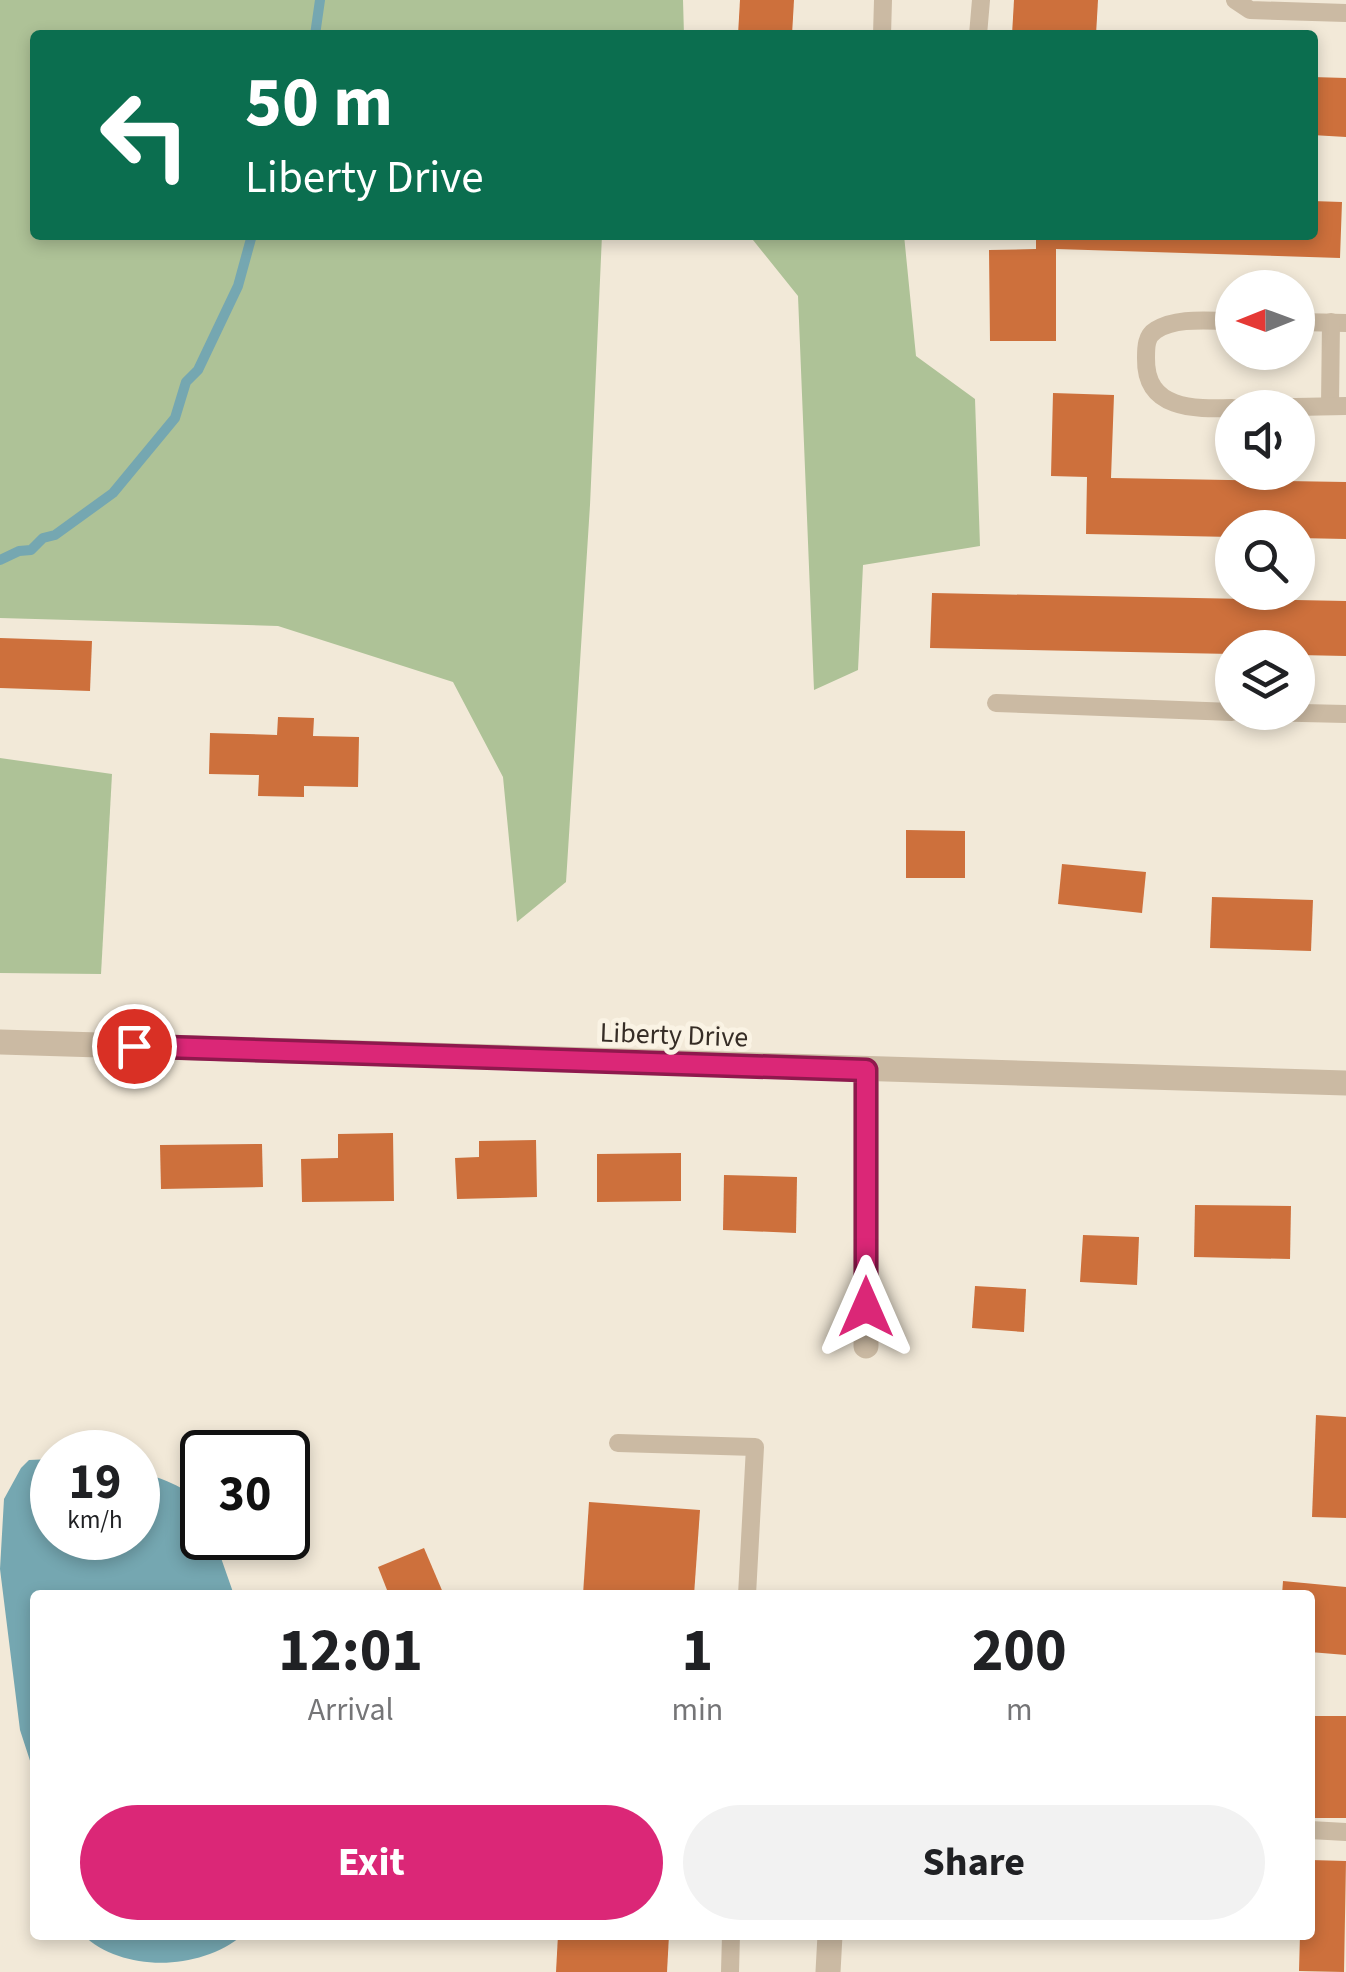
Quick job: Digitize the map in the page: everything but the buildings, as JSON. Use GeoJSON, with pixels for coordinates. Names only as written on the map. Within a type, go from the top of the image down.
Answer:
{"type":"FeatureCollection","features":[{"type":"Feature","properties":{"kind":"street","name":"Liberty Drive"},"geometry":{"type":"LineString","coordinates":[[0,1042],[1346,1082]]}},
{"type":"Feature","properties":{"kind":"street"},"geometry":{"type":"LineString","coordinates":[[866,1070],[866,1346]]}},
{"type":"Feature","properties":{"kind":"street"},"geometry":{"type":"LineString","coordinates":[[828,1972],[830,1940]]}},
{"type":"Feature","properties":{"kind":"lane"},"geometry":{"type":"LineString","coordinates":[[882,30],[883,0]]}},
{"type":"Feature","properties":{"kind":"lane"},"geometry":{"type":"LineString","coordinates":[[978,30],[980,0]]}},
{"type":"Feature","properties":{"kind":"lane"},"geometry":{"type":"LineString","coordinates":[[1235,0],[1250,10],[1346,13]]}},
{"type":"Feature","properties":{"kind":"lane"},"geometry":{"type":"LineString","coordinates":[[1215,321],[1183,322],[1158,328],[1146,344],[1146,370],[1151,386],[1178,405],[1215,409]]}},
{"type":"Feature","properties":{"kind":"lane"},"geometry":{"type":"LineString","coordinates":[[1338,406],[1339,322]]}},
{"type":"Feature","properties":{"kind":"lane"},"geometry":{"type":"LineString","coordinates":[[996,703],[1215,711]]}},
{"type":"Feature","properties":{"kind":"lane"},"geometry":{"type":"LineString","coordinates":[[1315,713],[1346,714]]}},
{"type":"Feature","properties":{"kind":"lane"},"geometry":{"type":"LineString","coordinates":[[618,1443],[755,1447],[747,1590]]}},
{"type":"Feature","properties":{"kind":"lane"},"geometry":{"type":"LineString","coordinates":[[1315,1830],[1346,1832]]}},
{"type":"Feature","properties":{"kind":"lane"},"geometry":{"type":"LineString","coordinates":[[730,1972],[731,1940]]}},
{"type":"Feature","properties":{"kind":"green space"},"geometry":{"type":"Polygon","coordinates":[[[0,0],[683,0],[684,30],[30,30],[30,240],[602,240],[566,882],[517,922],[503,777],[453,682],[278,626],[0,618],[0,0]]]}},
{"type":"Feature","properties":{"kind":"green space"},"geometry":{"type":"Polygon","coordinates":[[[753,240],[904,240],[916,356],[975,399],[980,546],[863,565],[858,670],[814,690],[798,296],[753,240]]]}},
{"type":"Feature","properties":{"kind":"green space"},"geometry":{"type":"Polygon","coordinates":[[[0,758],[112,774],[101,974],[0,973],[0,758]]]}},
{"type":"Feature","properties":{"kind":"water"},"geometry":{"type":"Polygon","coordinates":[[[30,1460],[30,1560],[160,1560],[160,1479],[180,1488],[180,1560],[222,1560],[232,1590],[30,1590],[30,1761],[20,1730],[0,1569],[4,1499],[21,1468],[30,1460]]]}},
{"type":"Feature","properties":{"kind":"water"},"geometry":{"type":"Polygon","coordinates":[[[90,1940],[236,1940],[204,1956],[161,1963],[118,1956],[90,1940]]]}},
{"type":"Feature","properties":{"kind":"waterway"},"geometry":{"type":"LineString","coordinates":[[316,30],[320,0]]}},
{"type":"Feature","properties":{"kind":"waterway"},"geometry":{"type":"LineString","coordinates":[[0,560],[31,550],[43,538],[55,535],[113,493],[175,418],[186,382],[198,370],[238,286],[251,240]]}},
{"type":"Feature","properties":{"kind":"route"},"geometry":{"type":"LineString","coordinates":[[134,1046],[866,1070],[866,1307]]}}]}
